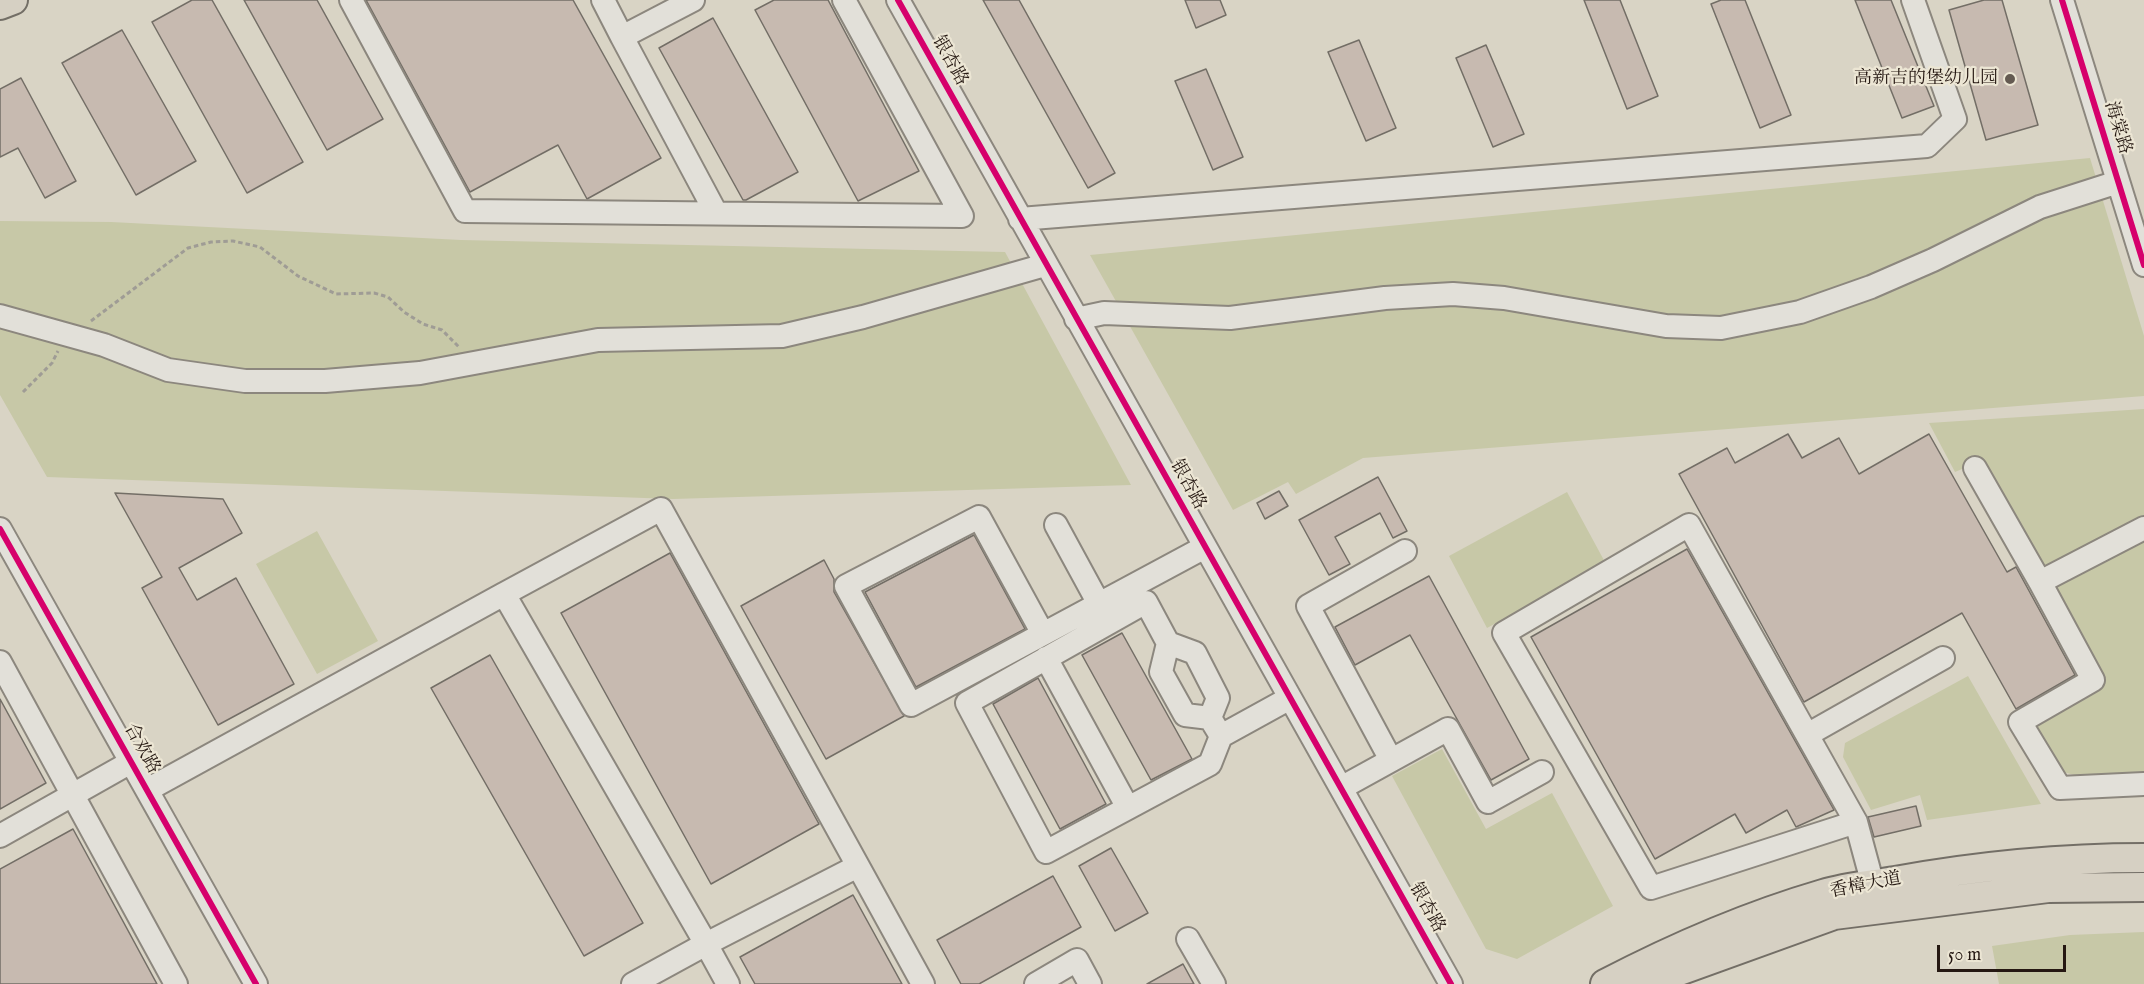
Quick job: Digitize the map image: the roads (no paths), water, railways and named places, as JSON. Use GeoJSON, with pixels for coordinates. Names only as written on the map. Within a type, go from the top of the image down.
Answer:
{"type":"FeatureCollection","features":[{"type":"Feature","properties":{"kind":"main road"},"geometry":{"type":"LineString","coordinates":[[0,6],[14,0]]}},
{"type":"Feature","properties":{"kind":"main road","name":"香樟大道"},"geometry":{"type":"LineString","coordinates":[[1605,984],[1658,957],[1738,924],[1824,894],[1938,873],[2068,858],[2144,858]]}},
{"type":"Feature","properties":{"kind":"main road","name":"香樟大道"},"geometry":{"type":"LineString","coordinates":[[1643,984],[1834,915],[2048,888],[2144,887]]}},
{"type":"Feature","properties":{"kind":"street"},"geometry":{"type":"LineString","coordinates":[[351,0],[465,211],[962,216],[844,0]]}},
{"type":"Feature","properties":{"kind":"street"},"geometry":{"type":"LineString","coordinates":[[603,0],[716,213]]}},
{"type":"Feature","properties":{"kind":"street"},"geometry":{"type":"LineString","coordinates":[[622,37],[693,0]]}},
{"type":"Feature","properties":{"kind":"street","name":"银杏路"},"geometry":{"type":"LineString","coordinates":[[898,0],[1451,984]]}},
{"type":"Feature","properties":{"kind":"street"},"geometry":{"type":"LineString","coordinates":[[1020,219],[1927,146],[1955,119],[1913,0]]}},
{"type":"Feature","properties":{"kind":"street","name":"海棠路"},"geometry":{"type":"LineString","coordinates":[[2062,0],[2144,265]]}},
{"type":"Feature","properties":{"kind":"street"},"geometry":{"type":"LineString","coordinates":[[1076,319],[1104,314],[1230,318],[1385,298],[1453,294],[1504,298],[1666,327],[1721,328],[1800,312],[1871,286],[1933,260],[2040,207],[2118,182]]}},
{"type":"Feature","properties":{"kind":"street"},"geometry":{"type":"LineString","coordinates":[[0,316],[77,337],[168,370],[245,381],[325,381],[420,373],[598,340],[782,336],[863,317],[1045,265]]}},
{"type":"Feature","properties":{"kind":"street"},"geometry":{"type":"LineString","coordinates":[[1975,468],[2093,680],[2020,722],[2060,788],[2144,784]]}},
{"type":"Feature","properties":{"kind":"street"},"geometry":{"type":"LineString","coordinates":[[147,790],[661,509],[923,984]]}},
{"type":"Feature","properties":{"kind":"street"},"geometry":{"type":"LineString","coordinates":[[1043,634],[979,517],[846,586],[911,705],[1099,604],[1204,547]]}},
{"type":"Feature","properties":{"kind":"street"},"geometry":{"type":"LineString","coordinates":[[1056,525],[1099,604]]}},
{"type":"Feature","properties":{"kind":"street"},"geometry":{"type":"LineString","coordinates":[[1856,822],[1651,888],[1504,633],[1689,525],[1856,822],[1873,885]]}},
{"type":"Feature","properties":{"kind":"street"},"geometry":{"type":"LineString","coordinates":[[2040,582],[2144,528]]}},
{"type":"Feature","properties":{"kind":"street","name":"合欢路"},"geometry":{"type":"LineString","coordinates":[[0,529],[256,984]]}},
{"type":"Feature","properties":{"kind":"street"},"geometry":{"type":"LineString","coordinates":[[1391,760],[1308,606],[1405,551]]}},
{"type":"Feature","properties":{"kind":"street"},"geometry":{"type":"LineString","coordinates":[[504,594],[728,984]]}},
{"type":"Feature","properties":{"kind":"street"},"geometry":{"type":"LineString","coordinates":[[1146,602],[1168,643],[1195,653],[1218,698],[1210,764],[1046,852],[967,703],[1046,658],[1146,602]]}},
{"type":"Feature","properties":{"kind":"street"},"geometry":{"type":"LineString","coordinates":[[1168,643],[1161,672],[1185,715],[1216,727],[1290,698]]}},
{"type":"Feature","properties":{"kind":"street"},"geometry":{"type":"LineString","coordinates":[[1046,658],[1128,808]]}},
{"type":"Feature","properties":{"kind":"street"},"geometry":{"type":"LineString","coordinates":[[1807,735],[1942,658]]}},
{"type":"Feature","properties":{"kind":"street"},"geometry":{"type":"LineString","coordinates":[[0,662],[176,984]]}},
{"type":"Feature","properties":{"kind":"street"},"geometry":{"type":"LineString","coordinates":[[1341,788],[1448,729],[1488,802],[1542,772]]}},
{"type":"Feature","properties":{"kind":"street"},"geometry":{"type":"LineString","coordinates":[[0,836],[131,762]]}},
{"type":"Feature","properties":{"kind":"street"},"geometry":{"type":"LineString","coordinates":[[633,984],[705,944],[858,866]]}},
{"type":"Feature","properties":{"kind":"street"},"geometry":{"type":"LineString","coordinates":[[1188,939],[1214,984]]}},
{"type":"Feature","properties":{"kind":"street"},"geometry":{"type":"LineString","coordinates":[[1036,984],[1077,960],[1090,984]]}},
{"type":"Feature","properties":{"kind":"place","name":"高新吉的堡幼儿园"},"geometry":{"type":"Point","coordinates":[2010,79]}}]}
